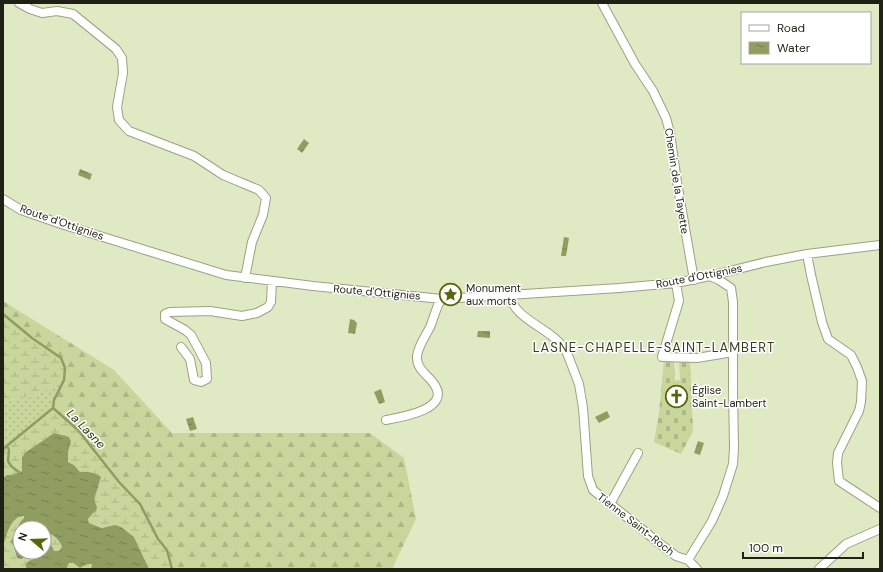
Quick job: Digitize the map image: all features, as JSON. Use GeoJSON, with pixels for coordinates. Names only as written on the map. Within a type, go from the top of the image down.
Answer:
{"type":"FeatureCollection","features":[{"type":"Feature","properties":{"kind":"street"},"geometry":{"type":"LineString","coordinates":[[19,3],[42,13],[58,11],[73,14],[116,49],[122,58],[123,73],[117,107],[119,120],[129,131],[194,156],[222,175],[259,190],[266,198],[263,216],[252,242],[246,278]]}},
{"type":"Feature","properties":{"kind":"street","name":"Chemin de la Tayette"},"geometry":{"type":"LineString","coordinates":[[602,3],[635,64],[653,91],[666,118],[670,133],[694,280]]}},
{"type":"Feature","properties":{"kind":"street","name":"Route d'Ottignies"},"geometry":{"type":"LineString","coordinates":[[3,199],[21,210],[61,224],[212,271],[246,278],[442,299],[509,296],[676,283],[807,254],[880,245]]}},
{"type":"Feature","properties":{"kind":"street"},"geometry":{"type":"LineString","coordinates":[[807,254],[822,322],[828,339],[851,355],[862,381],[862,402],[838,454],[837,463],[839,481],[880,508]]}},
{"type":"Feature","properties":{"kind":"street"},"geometry":{"type":"LineString","coordinates":[[697,569],[688,560],[712,521],[723,496],[733,464],[734,315],[731,288],[728,279],[730,271]]}},
{"type":"Feature","properties":{"kind":"street"},"geometry":{"type":"LineString","coordinates":[[710,276],[731,288]]}},
{"type":"Feature","properties":{"kind":"street"},"geometry":{"type":"LineString","coordinates":[[181,347],[190,359],[194,380],[201,382],[207,379],[206,363],[196,342],[185,330],[165,319],[165,314],[170,312],[210,311],[242,316],[257,313],[268,306],[271,302],[272,281]]}},
{"type":"Feature","properties":{"kind":"street"},"geometry":{"type":"LineString","coordinates":[[676,283],[679,301],[662,356],[697,358],[733,352]]}},
{"type":"Feature","properties":{"kind":"street","name":"Tienne Saint-Roch"},"geometry":{"type":"LineString","coordinates":[[509,296],[511,303],[522,314],[553,337],[566,353],[579,384],[583,408],[588,476],[594,490],[637,527],[670,552],[676,556],[688,560]]}},
{"type":"Feature","properties":{"kind":"street"},"geometry":{"type":"LineString","coordinates":[[386,420],[406,416],[433,405],[437,400],[438,396],[435,385],[420,368],[417,355],[438,305],[442,299]]}},
{"type":"Feature","properties":{"kind":"street"},"geometry":{"type":"LineString","coordinates":[[610,504],[638,453]]}},
{"type":"Feature","properties":{"kind":"street"},"geometry":{"type":"LineString","coordinates":[[819,569],[846,544],[880,530]]}},
{"type":"Feature","properties":{"kind":"green space"},"geometry":{"type":"Polygon","coordinates":[[[3,301],[114,370],[172,433],[370,433],[404,458],[416,519],[392,569],[172,569],[167,550],[158,539],[140,504],[119,482],[78,430],[53,408],[54,400],[64,380],[32,338],[3,314],[3,301]]]}},
{"type":"Feature","properties":{"kind":"green space"},"geometry":{"type":"Polygon","coordinates":[[[3,314],[32,338],[61,358],[65,368],[64,380],[38,394],[3,402],[3,314]]]}},
{"type":"Feature","properties":{"kind":"green space"},"geometry":{"type":"Polygon","coordinates":[[[664,360],[674,361],[675,381],[680,380],[679,360],[690,360],[693,431],[681,454],[654,442],[659,413],[664,360]]]}},
{"type":"Feature","properties":{"kind":"green space"},"geometry":{"type":"Polygon","coordinates":[[[64,380],[54,400],[53,408],[3,449],[3,402],[38,394],[64,380]]]}},
{"type":"Feature","properties":{"kind":"green space"},"geometry":{"type":"Polygon","coordinates":[[[53,408],[78,430],[119,482],[140,504],[158,539],[167,550],[172,569],[149,569],[134,537],[89,523],[88,519],[93,513],[94,500],[101,477],[91,472],[80,472],[74,465],[68,462],[68,452],[71,442],[46,438],[26,452],[23,471],[12,475],[7,475],[3,478],[3,449],[53,408]]]}},
{"type":"Feature","properties":{"kind":"green space"},"geometry":{"type":"Polygon","coordinates":[[[22,515],[24,518],[22,520],[14,520],[22,515]]]}},
{"type":"Feature","properties":{"kind":"green space"},"geometry":{"type":"Polygon","coordinates":[[[12,523],[12,538],[10,541],[12,543],[12,560],[32,560],[26,564],[26,569],[3,569],[3,543],[4,544],[7,531],[12,523]]]}},
{"type":"Feature","properties":{"kind":"green space"},"geometry":{"type":"Polygon","coordinates":[[[52,536],[55,537],[62,547],[59,551],[54,551],[52,546],[52,536]]]}},
{"type":"Feature","properties":{"kind":"green space"},"geometry":{"type":"Polygon","coordinates":[[[69,563],[72,563],[80,568],[87,564],[92,564],[91,569],[68,569],[67,567],[69,563]]]}},
{"type":"Feature","properties":{"kind":"water"},"geometry":{"type":"Polygon","coordinates":[[[304,139],[309,143],[302,153],[297,149],[304,139]]]}},
{"type":"Feature","properties":{"kind":"water"},"geometry":{"type":"Polygon","coordinates":[[[80,169],[92,174],[90,180],[78,175],[80,169]]]}},
{"type":"Feature","properties":{"kind":"water"},"geometry":{"type":"Polygon","coordinates":[[[564,237],[569,238],[566,256],[561,256],[564,237]]]}},
{"type":"Feature","properties":{"kind":"water"},"geometry":{"type":"Polygon","coordinates":[[[350,319],[357,323],[355,334],[348,333],[350,319]]]}},
{"type":"Feature","properties":{"kind":"water"},"geometry":{"type":"Polygon","coordinates":[[[478,331],[490,331],[490,338],[477,337],[478,331]]]}},
{"type":"Feature","properties":{"kind":"water"},"geometry":{"type":"Polygon","coordinates":[[[381,389],[385,402],[379,404],[374,392],[381,389]]]}},
{"type":"Feature","properties":{"kind":"water"},"geometry":{"type":"Polygon","coordinates":[[[607,411],[610,417],[599,423],[595,417],[607,411]]]}},
{"type":"Feature","properties":{"kind":"water"},"geometry":{"type":"Polygon","coordinates":[[[193,417],[197,429],[190,431],[186,419],[193,417]]]}},
{"type":"Feature","properties":{"kind":"water"},"geometry":{"type":"Polygon","coordinates":[[[54,433],[69,437],[71,442],[68,452],[68,462],[74,465],[80,472],[91,472],[101,477],[94,500],[97,507],[96,511],[88,519],[89,523],[102,528],[115,525],[121,527],[134,537],[149,569],[91,569],[92,564],[87,564],[80,568],[73,563],[69,563],[67,567],[68,569],[26,569],[27,562],[31,560],[52,560],[52,546],[54,551],[59,551],[62,547],[59,541],[52,536],[52,520],[22,520],[24,516],[12,520],[4,544],[3,543],[3,478],[7,475],[12,475],[22,471],[22,457],[26,452],[54,433]]]}},
{"type":"Feature","properties":{"kind":"water"},"geometry":{"type":"Polygon","coordinates":[[[698,441],[704,443],[700,455],[694,453],[698,441]]]}},
{"type":"Feature","properties":{"kind":"waterway","name":"La Lasne"},"geometry":{"type":"LineString","coordinates":[[3,314],[32,338],[61,358],[65,368],[64,380],[54,400],[53,408],[78,430],[119,482],[140,504],[158,539],[167,550],[172,569]]}},
{"type":"Feature","properties":{"kind":"waterway"},"geometry":{"type":"LineString","coordinates":[[3,449],[53,408]]}},
{"type":"Feature","properties":{"kind":"waterway"},"geometry":{"type":"LineString","coordinates":[[7,446],[9,450],[8,461],[11,466],[20,473]]}},
{"type":"Feature","properties":{"kind":"place","name":"Monument aux morts"},"geometry":{"type":"Point","coordinates":[450,294]}},
{"type":"Feature","properties":{"kind":"place","name":"Église Saint-Lambert"},"geometry":{"type":"Point","coordinates":[676,396]}},
{"type":"Feature","properties":{"kind":"district","name":"LASNE-CHAPELLE-SAINT-LAMBERT"},"geometry":{"type":"Point","coordinates":[654,347]}}]}
